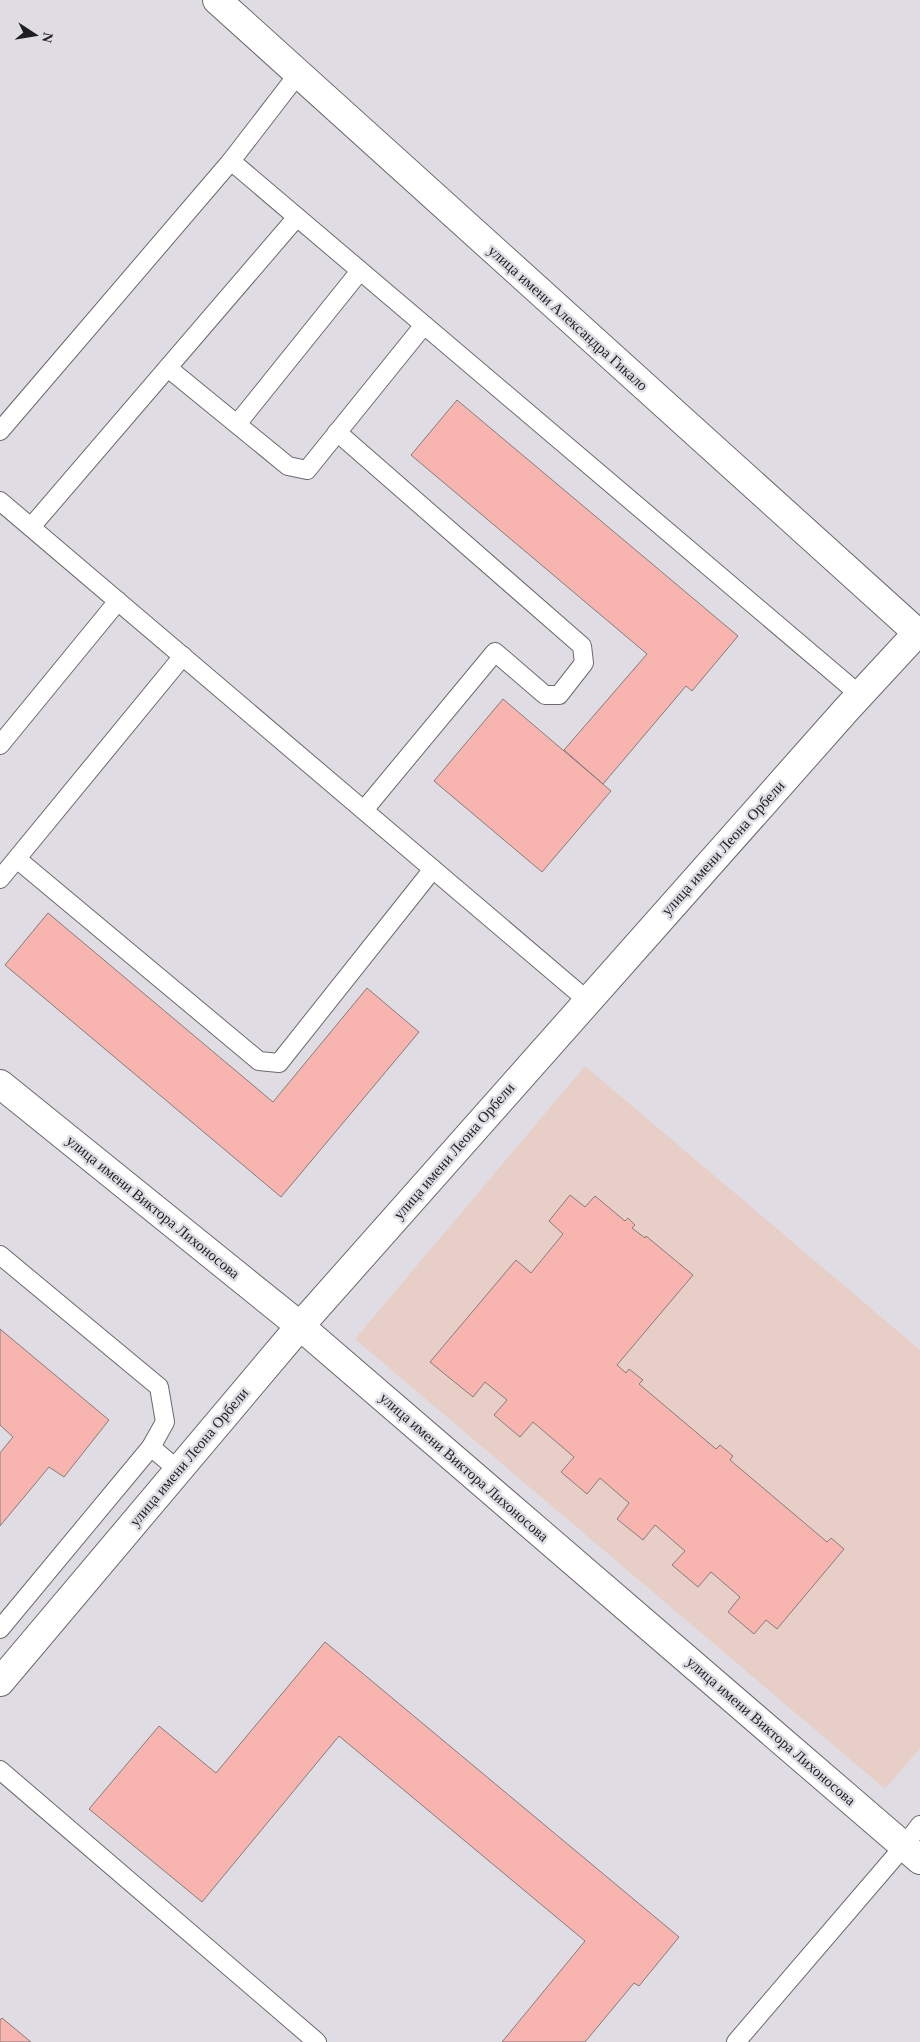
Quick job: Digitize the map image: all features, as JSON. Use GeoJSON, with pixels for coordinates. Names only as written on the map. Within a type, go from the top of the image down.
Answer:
{"type":"FeatureCollection","features":[{"type":"Feature","properties":{"kind":"street","name":"улица имени Александра Гикало"},"geometry":{"type":"LineString","coordinates":[[217,0],[919,633]]}},
{"type":"Feature","properties":{"kind":"street","name":"улица имени Леона Орбели"},"geometry":{"type":"LineString","coordinates":[[0,1682],[300,1326],[860,695],[919,633]]}},
{"type":"Feature","properties":{"kind":"street","name":"улица имени Виктора Лихоносова"},"geometry":{"type":"LineString","coordinates":[[0,1084],[300,1326],[915,1844]]}},
{"type":"Feature","properties":{"kind":"lane"},"geometry":{"type":"LineString","coordinates":[[0,431],[231,161],[298,74]]}},
{"type":"Feature","properties":{"kind":"lane"},"geometry":{"type":"LineString","coordinates":[[231,161],[860,695]]}},
{"type":"Feature","properties":{"kind":"lane"},"geometry":{"type":"LineString","coordinates":[[31,528],[297,217]]}},
{"type":"Feature","properties":{"kind":"lane"},"geometry":{"type":"LineString","coordinates":[[236,424],[360,271]]}},
{"type":"Feature","properties":{"kind":"lane"},"geometry":{"type":"LineString","coordinates":[[168,368],[288,466],[307,470],[424,325]]}},
{"type":"Feature","properties":{"kind":"lane"},"geometry":{"type":"LineString","coordinates":[[337,432],[582,646],[584,663],[559,694],[546,695],[495,652],[364,810]]}},
{"type":"Feature","properties":{"kind":"lane"},"geometry":{"type":"LineString","coordinates":[[0,501],[588,1001]]}},
{"type":"Feature","properties":{"kind":"lane"},"geometry":{"type":"LineString","coordinates":[[0,745],[118,601]]}},
{"type":"Feature","properties":{"kind":"lane"},"geometry":{"type":"LineString","coordinates":[[0,879],[184,656]]}},
{"type":"Feature","properties":{"kind":"lane"},"geometry":{"type":"LineString","coordinates":[[17,859],[260,1061],[279,1063],[433,870]]}},
{"type":"Feature","properties":{"kind":"lane"},"geometry":{"type":"LineString","coordinates":[[0,1255],[159,1387],[165,1422],[151,1447],[0,1629]]}},
{"type":"Feature","properties":{"kind":"lane"},"geometry":{"type":"LineString","coordinates":[[151,1447],[178,1470]]}},
{"type":"Feature","properties":{"kind":"lane"},"geometry":{"type":"LineString","coordinates":[[0,1770],[317,2042]]}},
{"type":"Feature","properties":{"kind":"lane"},"geometry":{"type":"LineString","coordinates":[[736,2042],[915,1844]]}},
{"type":"Feature","properties":{"kind":"shaded area"},"geometry":{"type":"Polygon","coordinates":[[[585,1066],[920,1350],[920,1748],[885,1789],[355,1339],[585,1066]]]}},
{"type":"Feature","properties":{"kind":"building"},"geometry":{"type":"Polygon","coordinates":[[[457,400],[738,636],[692,691],[686,686],[603,784],[564,750],[647,654],[411,455],[457,400]]]}},
{"type":"Feature","properties":{"kind":"building"},"geometry":{"type":"Polygon","coordinates":[[[503,699],[611,791],[542,872],[434,781],[503,699]]]}},
{"type":"Feature","properties":{"kind":"building"},"geometry":{"type":"Polygon","coordinates":[[[48,913],[273,1102],[367,988],[419,1032],[281,1197],[5,965],[48,913]]]}},
{"type":"Feature","properties":{"kind":"building"},"geometry":{"type":"Polygon","coordinates":[[[570,1195],[585,1207],[595,1196],[625,1221],[628,1218],[635,1225],[632,1228],[645,1238],[646,1236],[693,1275],[617,1365],[626,1373],[629,1369],[643,1380],[639,1384],[716,1449],[720,1445],[733,1456],[730,1460],[827,1542],[831,1538],[844,1549],[777,1629],[766,1620],[754,1634],[728,1612],[740,1597],[711,1572],[698,1587],[672,1565],[685,1551],[655,1525],[643,1540],[617,1519],[629,1503],[600,1478],[587,1494],[561,1472],[574,1457],[533,1422],[520,1437],[494,1415],[507,1400],[485,1382],[473,1397],[430,1362],[516,1260],[531,1273],[563,1234],[549,1221],[570,1195]]]}},
{"type":"Feature","properties":{"kind":"building"},"geometry":{"type":"Polygon","coordinates":[[[0,1329],[109,1420],[64,1477],[49,1467],[0,1526],[0,1453],[13,1437],[0,1425],[0,1329]]]}},
{"type":"Feature","properties":{"kind":"building"},"geometry":{"type":"Polygon","coordinates":[[[325,1642],[679,1937],[639,1986],[634,1983],[585,2042],[502,2042],[585,1941],[339,1736],[202,1902],[89,1809],[159,1726],[216,1773],[325,1642]]]}},
{"type":"Feature","properties":{"kind":"building"},"geometry":{"type":"Polygon","coordinates":[[[2,2018],[31,2042],[0,2042],[0,2020],[2,2018]]]}}]}
